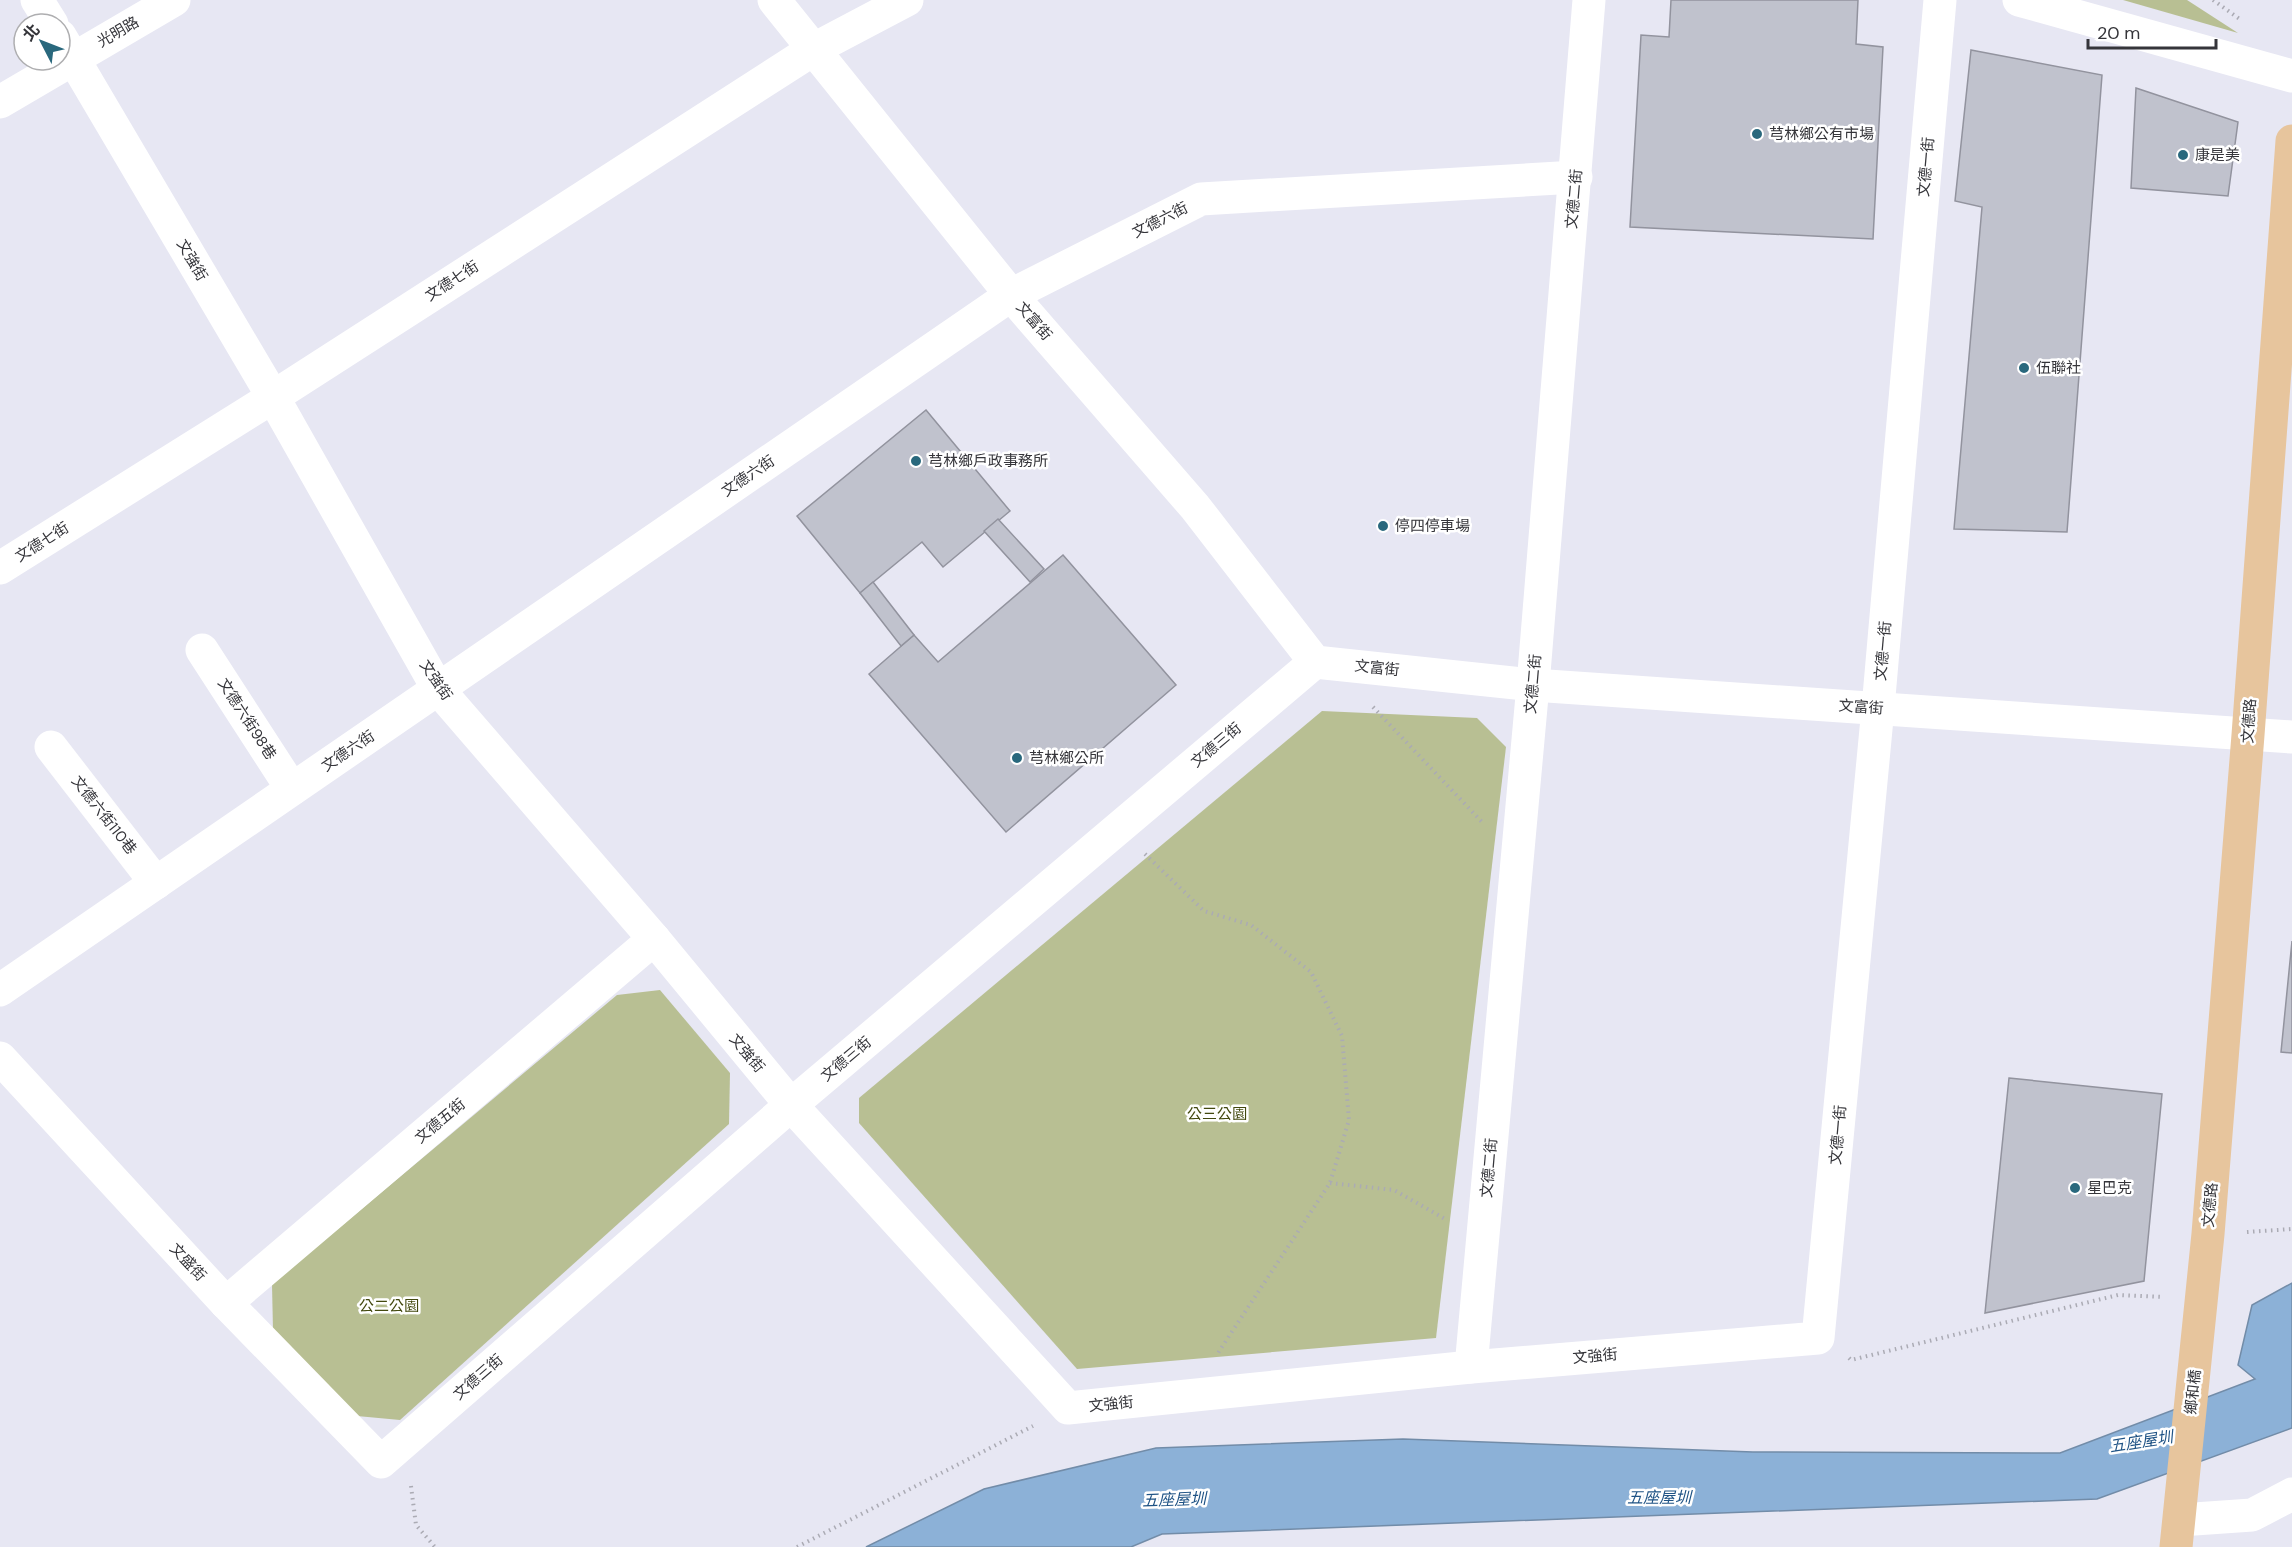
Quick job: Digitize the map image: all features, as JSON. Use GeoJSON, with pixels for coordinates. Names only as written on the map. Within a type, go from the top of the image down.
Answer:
{"type":"FeatureCollection","features":[{"type":"Feature","properties":{"kind":"main road","name":"文德路"},"geometry":{"type":"LineString","coordinates":[[2202,1300],[2248,735],[2292,141]]}},
{"type":"Feature","properties":{"kind":"main road","name":"鄉和橋"},"geometry":{"type":"LineString","coordinates":[[2178,1534],[2202,1300]]}},
{"type":"Feature","properties":{"kind":"street","name":"光明路"},"geometry":{"type":"LineString","coordinates":[[72,45],[174,0]]}},
{"type":"Feature","properties":{"kind":"street","name":"文富街"},"geometry":{"type":"LineString","coordinates":[[774,0],[1011,295],[1195,507],[1315,662],[1533,685],[2292,737]]}},
{"type":"Feature","properties":{"kind":"street","name":"文德七街"},"geometry":{"type":"LineString","coordinates":[[0,568],[273,397],[814,49],[907,0]]}},
{"type":"Feature","properties":{"kind":"street","name":"文德二街"},"geometry":{"type":"LineString","coordinates":[[1471,1366],[1533,685],[1589,0]]}},
{"type":"Feature","properties":{"kind":"street","name":"文德一街"},"geometry":{"type":"LineString","coordinates":[[1818,1338],[1878,708],[1940,0]]}},
{"type":"Feature","properties":{"kind":"street"},"geometry":{"type":"LineString","coordinates":[[2019,0],[2292,76]]}},
{"type":"Feature","properties":{"kind":"street","name":"文強街"},"geometry":{"type":"LineString","coordinates":[[72,55],[273,397],[438,689],[654,939],[791,1105],[1068,1408],[1471,1366],[1818,1338]]}},
{"type":"Feature","properties":{"kind":"street","name":"光明路"},"geometry":{"type":"LineString","coordinates":[[0,102],[37,72]]}},
{"type":"Feature","properties":{"kind":"street","name":"文德六街"},"geometry":{"type":"LineString","coordinates":[[0,990],[1011,295],[1201,199],[1576,177]]}},
{"type":"Feature","properties":{"kind":"street","name":"文德六街98巷"},"geometry":{"type":"LineString","coordinates":[[202,650],[292,789]]}},
{"type":"Feature","properties":{"kind":"street","name":"文德三街"},"geometry":{"type":"LineString","coordinates":[[387,1457],[791,1105],[1315,662]]}},
{"type":"Feature","properties":{"kind":"street","name":"文德六街110巷"},"geometry":{"type":"LineString","coordinates":[[51,747],[156,883]]}},
{"type":"Feature","properties":{"kind":"street","name":"文德五街"},"geometry":{"type":"LineString","coordinates":[[226,1303],[654,939]]}},
{"type":"Feature","properties":{"kind":"street","name":"文盛街"},"geometry":{"type":"LineString","coordinates":[[0,1058],[226,1303],[387,1457]]}},
{"type":"Feature","properties":{"kind":"street"},"geometry":{"type":"LineString","coordinates":[[2178,1534],[2252,1515],[2292,1494]]}},
{"type":"Feature","properties":{"kind":"path"},"geometry":{"type":"LineString","coordinates":[[1370,704],[1485,824]]}},
{"type":"Feature","properties":{"kind":"path"},"geometry":{"type":"LineString","coordinates":[[1118,829],[1204,911],[1251,925],[1311,972],[1342,1036],[1348,1120],[1330,1183],[1211,1364],[1212,1394]]}},
{"type":"Feature","properties":{"kind":"path"},"geometry":{"type":"LineString","coordinates":[[1330,1183],[1394,1190],[1482,1241]]}},
{"type":"Feature","properties":{"kind":"path"},"geometry":{"type":"LineString","coordinates":[[1818,1338],[1851,1360],[2118,1295],[2202,1300]]}},
{"type":"Feature","properties":{"kind":"path"},"geometry":{"type":"LineString","coordinates":[[797,1547],[1068,1408]]}},
{"type":"Feature","properties":{"kind":"path"},"geometry":{"type":"LineString","coordinates":[[387,1457],[410,1472],[416,1525],[435,1547]]}},
{"type":"Feature","properties":{"kind":"green space"},"geometry":{"type":"Polygon","coordinates":[[[2123,0],[2187,0],[2238,33],[2123,0]]]}},
{"type":"Feature","properties":{"kind":"green space","name":"公三公園"},"geometry":{"type":"Polygon","coordinates":[[[1322,711],[1477,718],[1506,747],[1436,1338],[1077,1369],[859,1123],[859,1098],[1322,711]]]}},
{"type":"Feature","properties":{"kind":"green space","name":"公二公園"},"geometry":{"type":"Polygon","coordinates":[[[660,990],[730,1073],[729,1124],[400,1420],[357,1416],[273,1331],[272,1284],[617,995],[660,990]]]}},
{"type":"Feature","properties":{"kind":"water","name":"五座屋圳"},"geometry":{"type":"Polygon","coordinates":[[[2292,1283],[2292,1428],[2097,1499],[1162,1534],[1131,1547],[866,1547],[984,1489],[1156,1448],[1403,1439],[1753,1452],[2060,1453],[2255,1379],[2238,1365],[2252,1305],[2292,1283]]]}},
{"type":"Feature","properties":{"kind":"building","name":"芎林鄉公有市場"},"geometry":{"type":"Polygon","coordinates":[[[1671,0],[1858,0],[1856,44],[1883,47],[1873,239],[1630,227],[1641,35],[1669,37],[1671,0]]]}},
{"type":"Feature","properties":{"kind":"building","name":"伍聯社"},"geometry":{"type":"Polygon","coordinates":[[[1971,50],[2102,75],[2067,532],[1954,529],[1982,207],[1955,201],[1971,50]]]}},
{"type":"Feature","properties":{"kind":"building","name":"康是美"},"geometry":{"type":"Polygon","coordinates":[[[2136,88],[2238,122],[2228,196],[2131,188],[2136,88]]]}},
{"type":"Feature","properties":{"kind":"building","name":"芎林鄉戶政事務所"},"geometry":{"type":"Polygon","coordinates":[[[926,410],[1010,511],[943,567],[922,542],[860,593],[797,516],[926,410]]]}},
{"type":"Feature","properties":{"kind":"building"},"geometry":{"type":"Polygon","coordinates":[[[998,519],[1044,569],[1030,582],[984,531],[998,519]]]}},
{"type":"Feature","properties":{"kind":"building","name":"芎林鄉公所"},"geometry":{"type":"Polygon","coordinates":[[[1063,555],[1176,685],[1006,832],[869,674],[914,635],[938,662],[1063,555]]]}},
{"type":"Feature","properties":{"kind":"building"},"geometry":{"type":"Polygon","coordinates":[[[873,582],[914,635],[901,646],[860,593],[873,582]]]}},
{"type":"Feature","properties":{"kind":"building"},"geometry":{"type":"Polygon","coordinates":[[[2292,941],[2292,1053],[2281,1052],[2292,941]]]}},
{"type":"Feature","properties":{"kind":"building","name":"星巴克"},"geometry":{"type":"Polygon","coordinates":[[[2009,1078],[2162,1094],[2144,1281],[1985,1313],[2009,1078]]]}},
{"type":"Feature","properties":{"kind":"place","name":"芎林鄉公有市場"},"geometry":{"type":"Point","coordinates":[1757,134]}},
{"type":"Feature","properties":{"kind":"place","name":"康是美"},"geometry":{"type":"Point","coordinates":[2183,155]}},
{"type":"Feature","properties":{"kind":"place","name":"伍聯社"},"geometry":{"type":"Point","coordinates":[2024,368]}},
{"type":"Feature","properties":{"kind":"place","name":"芎林鄉戶政事務所"},"geometry":{"type":"Point","coordinates":[916,461]}},
{"type":"Feature","properties":{"kind":"place","name":"停四停車場"},"geometry":{"type":"Point","coordinates":[1383,526]}},
{"type":"Feature","properties":{"kind":"place","name":"芎林鄉公所"},"geometry":{"type":"Point","coordinates":[1017,758]}},
{"type":"Feature","properties":{"kind":"place","name":"星巴克"},"geometry":{"type":"Point","coordinates":[2075,1188]}}]}
